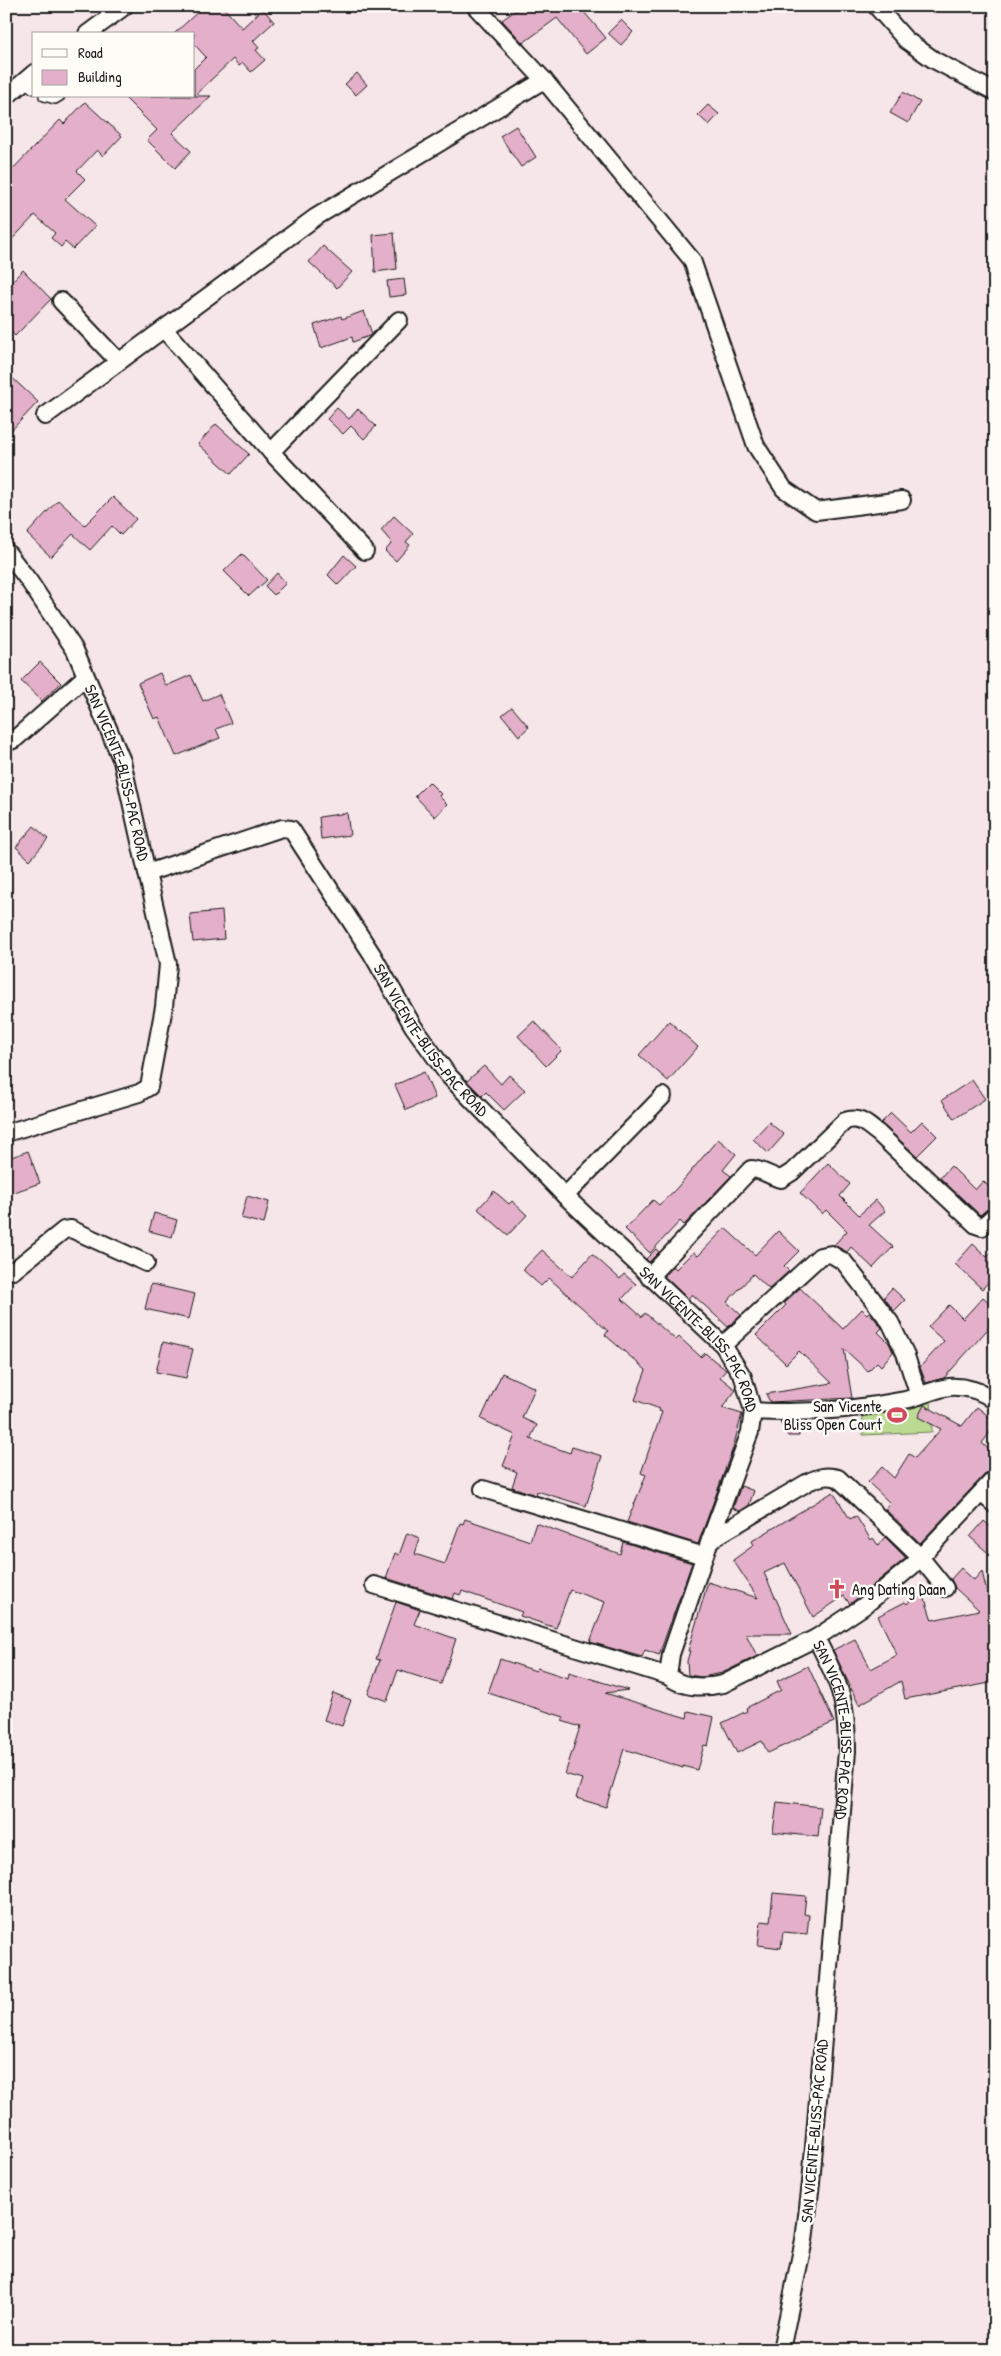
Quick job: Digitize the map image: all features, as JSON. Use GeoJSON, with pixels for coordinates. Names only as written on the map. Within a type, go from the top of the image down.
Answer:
{"type":"FeatureCollection","features":[{"type":"Feature","properties":{"kind":"street"},"geometry":{"type":"LineString","coordinates":[[90,32],[125,6]]}},
{"type":"Feature","properties":{"kind":"street"},"geometry":{"type":"LineString","coordinates":[[475,6],[544,80],[692,260],[756,446],[784,489],[816,511],[902,500]]}},
{"type":"Feature","properties":{"kind":"street"},"geometry":{"type":"LineString","coordinates":[[876,6],[913,45],[934,60],[995,92]]}},
{"type":"Feature","properties":{"kind":"street"},"geometry":{"type":"LineString","coordinates":[[45,416],[316,217],[544,80]]}},
{"type":"Feature","properties":{"kind":"street"},"geometry":{"type":"LineString","coordinates":[[6,97],[30,81]]}},
{"type":"Feature","properties":{"kind":"street"},"geometry":{"type":"LineString","coordinates":[[60,301],[119,362]]}},
{"type":"Feature","properties":{"kind":"street"},"geometry":{"type":"LineString","coordinates":[[271,452],[399,320]]}},
{"type":"Feature","properties":{"kind":"street"},"geometry":{"type":"LineString","coordinates":[[164,329],[271,452],[365,551]]}},
{"type":"Feature","properties":{"kind":"street","name":"SAN VICENTE-BLISS-PAC ROAD"},"geometry":{"type":"LineString","coordinates":[[6,551],[29,581],[75,650],[122,761],[147,874],[282,828],[291,829],[372,954],[414,1026],[448,1075],[565,1196],[723,1345],[744,1377],[753,1411],[750,1432],[707,1548],[671,1654],[668,1676],[674,1681],[689,1686],[708,1687],[723,1684],[816,1638],[842,1694],[846,1710],[847,1751],[808,2209],[781,2350]]}},
{"type":"Feature","properties":{"kind":"street"},"geometry":{"type":"LineString","coordinates":[[6,743],[15,738],[85,677]]}},
{"type":"Feature","properties":{"kind":"street"},"geometry":{"type":"LineString","coordinates":[[6,1133],[139,1093],[149,1087],[164,1007],[168,964],[147,874]]}},
{"type":"Feature","properties":{"kind":"street"},"geometry":{"type":"LineString","coordinates":[[565,1196],[663,1096]]}},
{"type":"Feature","properties":{"kind":"street"},"geometry":{"type":"LineString","coordinates":[[649,1276],[751,1169],[757,1169],[772,1178],[782,1179],[792,1172],[845,1121],[853,1118],[860,1120],[878,1134],[976,1225],[982,1226],[995,1215]]}},
{"type":"Feature","properties":{"kind":"street"},"geometry":{"type":"LineString","coordinates":[[6,1269],[13,1271],[64,1230],[71,1229],[146,1263]]}},
{"type":"Feature","properties":{"kind":"street"},"geometry":{"type":"LineString","coordinates":[[723,1345],[820,1256],[831,1254],[844,1262],[890,1322],[905,1353],[919,1396]]}},
{"type":"Feature","properties":{"kind":"street"},"geometry":{"type":"LineString","coordinates":[[753,1411],[785,1413],[818,1411],[919,1396],[943,1388],[963,1388],[983,1393],[995,1401]]}},
{"type":"Feature","properties":{"kind":"street"},"geometry":{"type":"LineString","coordinates":[[483,1489],[707,1548],[808,1482],[820,1476],[829,1476],[838,1478],[920,1557],[945,1588]]}},
{"type":"Feature","properties":{"kind":"street"},"geometry":{"type":"LineString","coordinates":[[816,1638],[884,1591],[920,1557],[995,1478]]}},
{"type":"Feature","properties":{"kind":"street"},"geometry":{"type":"LineString","coordinates":[[981,1493],[995,1505]]}},
{"type":"Feature","properties":{"kind":"street"},"geometry":{"type":"LineString","coordinates":[[374,1585],[668,1676]]}},
{"type":"Feature","properties":{"kind":"green space","name":"San Vicente Bliss Open Court"},"geometry":{"type":"Polygon","coordinates":[[[931,1396],[932,1432],[863,1435],[862,1399],[931,1396]]]}},
{"type":"Feature","properties":{"kind":"building"},"geometry":{"type":"Polygon","coordinates":[[[204,6],[222,6],[242,28],[263,9],[274,22],[253,41],[259,48],[256,50],[265,60],[251,72],[243,63],[239,66],[233,59],[195,95],[195,68],[206,57],[195,45],[195,32],[176,32],[204,6]]]}},
{"type":"Feature","properties":{"kind":"building"},"geometry":{"type":"Polygon","coordinates":[[[522,6],[579,6],[606,38],[586,54],[557,18],[523,43],[502,20],[522,6]]]}},
{"type":"Feature","properties":{"kind":"building"},"geometry":{"type":"Polygon","coordinates":[[[621,20],[633,32],[621,45],[608,33],[621,20]]]}},
{"type":"Feature","properties":{"kind":"building"},"geometry":{"type":"Polygon","coordinates":[[[357,73],[367,85],[356,95],[345,84],[357,73]]]}},
{"type":"Feature","properties":{"kind":"building"},"geometry":{"type":"Polygon","coordinates":[[[903,92],[920,102],[908,123],[890,113],[903,92]]]}},
{"type":"Feature","properties":{"kind":"building"},"geometry":{"type":"Polygon","coordinates":[[[195,96],[211,96],[172,133],[191,151],[175,168],[147,140],[157,130],[125,98],[195,98],[195,96]]]}},
{"type":"Feature","properties":{"kind":"building"},"geometry":{"type":"Polygon","coordinates":[[[85,102],[122,136],[103,156],[97,150],[77,171],[85,179],[65,199],[95,226],[73,249],[65,242],[61,247],[51,238],[55,233],[35,215],[6,246],[6,176],[60,120],[64,124],[85,102]]]}},
{"type":"Feature","properties":{"kind":"building"},"geometry":{"type":"Polygon","coordinates":[[[708,105],[719,114],[709,125],[698,115],[708,105]]]}},
{"type":"Feature","properties":{"kind":"building"},"geometry":{"type":"Polygon","coordinates":[[[516,126],[536,157],[521,167],[500,136],[516,126]]]}},
{"type":"Feature","properties":{"kind":"building"},"geometry":{"type":"Polygon","coordinates":[[[394,233],[397,269],[375,272],[373,235],[394,233]]]}},
{"type":"Feature","properties":{"kind":"building"},"geometry":{"type":"Polygon","coordinates":[[[323,246],[352,272],[337,288],[309,262],[323,246]]]}},
{"type":"Feature","properties":{"kind":"building"},"geometry":{"type":"Polygon","coordinates":[[[23,270],[51,299],[15,336],[6,327],[6,287],[23,270]]]}},
{"type":"Feature","properties":{"kind":"building"},"geometry":{"type":"Polygon","coordinates":[[[404,279],[406,295],[389,297],[387,281],[404,279]]]}},
{"type":"Feature","properties":{"kind":"building"},"geometry":{"type":"Polygon","coordinates":[[[364,311],[372,334],[353,342],[352,337],[321,348],[314,325],[341,316],[342,319],[364,311]]]}},
{"type":"Feature","properties":{"kind":"building"},"geometry":{"type":"Polygon","coordinates":[[[6,372],[38,402],[6,436],[6,372]]]}},
{"type":"Feature","properties":{"kind":"building"},"geometry":{"type":"Polygon","coordinates":[[[337,408],[349,419],[358,409],[376,426],[364,439],[351,426],[343,434],[327,419],[337,408]]]}},
{"type":"Feature","properties":{"kind":"building"},"geometry":{"type":"Polygon","coordinates":[[[216,424],[249,454],[231,474],[198,444],[216,424]]]}},
{"type":"Feature","properties":{"kind":"building"},"geometry":{"type":"Polygon","coordinates":[[[113,497],[136,519],[121,535],[112,526],[90,550],[73,534],[51,557],[27,534],[58,500],[85,525],[113,497]]]}},
{"type":"Feature","properties":{"kind":"building"},"geometry":{"type":"Polygon","coordinates":[[[394,516],[413,534],[406,542],[410,545],[396,561],[385,551],[392,543],[381,530],[394,516]]]}},
{"type":"Feature","properties":{"kind":"building"},"geometry":{"type":"Polygon","coordinates":[[[242,554],[267,580],[249,596],[224,571],[242,554]]]}},
{"type":"Feature","properties":{"kind":"building"},"geometry":{"type":"Polygon","coordinates":[[[344,555],[356,566],[338,585],[328,575],[344,555]]]}},
{"type":"Feature","properties":{"kind":"building"},"geometry":{"type":"Polygon","coordinates":[[[277,573],[286,583],[274,595],[265,586],[277,573]]]}},
{"type":"Feature","properties":{"kind":"building"},"geometry":{"type":"Polygon","coordinates":[[[40,662],[61,683],[42,701],[21,681],[40,662]]]}},
{"type":"Feature","properties":{"kind":"building"},"geometry":{"type":"Polygon","coordinates":[[[160,673],[166,686],[191,675],[203,701],[219,694],[231,723],[216,729],[220,738],[176,756],[159,717],[154,719],[138,683],[160,673]]]}},
{"type":"Feature","properties":{"kind":"building"},"geometry":{"type":"Polygon","coordinates":[[[512,707],[529,727],[519,736],[502,715],[512,707]]]}},
{"type":"Feature","properties":{"kind":"building"},"geometry":{"type":"Polygon","coordinates":[[[429,782],[441,794],[439,796],[447,804],[435,817],[415,796],[429,782]]]}},
{"type":"Feature","properties":{"kind":"building"},"geometry":{"type":"Polygon","coordinates":[[[347,813],[350,835],[321,839],[319,817],[347,813]]]}},
{"type":"Feature","properties":{"kind":"building"},"geometry":{"type":"Polygon","coordinates":[[[34,826],[48,839],[30,860],[16,847],[34,826]]]}},
{"type":"Feature","properties":{"kind":"building"},"geometry":{"type":"Polygon","coordinates":[[[222,911],[224,939],[193,942],[190,914],[222,911]]]}},
{"type":"Feature","properties":{"kind":"building"},"geometry":{"type":"Polygon","coordinates":[[[534,1021],[562,1050],[546,1066],[518,1036],[534,1021]]]}},
{"type":"Feature","properties":{"kind":"building"},"geometry":{"type":"Polygon","coordinates":[[[669,1021],[698,1047],[668,1081],[639,1055],[669,1021]]]}},
{"type":"Feature","properties":{"kind":"building"},"geometry":{"type":"Polygon","coordinates":[[[484,1066],[501,1084],[509,1075],[525,1090],[504,1110],[486,1092],[482,1096],[467,1081],[484,1066]]]}},
{"type":"Feature","properties":{"kind":"building"},"geometry":{"type":"Polygon","coordinates":[[[424,1072],[435,1098],[406,1110],[395,1085],[424,1072]]]}},
{"type":"Feature","properties":{"kind":"building"},"geometry":{"type":"Polygon","coordinates":[[[972,1080],[985,1099],[954,1119],[942,1100],[972,1080]]]}},
{"type":"Feature","properties":{"kind":"building"},"geometry":{"type":"Polygon","coordinates":[[[891,1113],[911,1132],[922,1121],[937,1136],[917,1156],[881,1123],[891,1113]]]}},
{"type":"Feature","properties":{"kind":"building"},"geometry":{"type":"Polygon","coordinates":[[[769,1122],[784,1135],[768,1153],[753,1139],[769,1122]]]}},
{"type":"Feature","properties":{"kind":"building"},"geometry":{"type":"Polygon","coordinates":[[[718,1139],[736,1154],[723,1170],[731,1176],[684,1225],[680,1221],[650,1253],[625,1229],[653,1200],[659,1205],[676,1189],[718,1139]]]}},
{"type":"Feature","properties":{"kind":"building"},"geometry":{"type":"Polygon","coordinates":[[[28,1151],[40,1183],[6,1195],[6,1159],[28,1151]]]}},
{"type":"Feature","properties":{"kind":"building"},"geometry":{"type":"Polygon","coordinates":[[[828,1163],[850,1184],[840,1196],[859,1215],[876,1200],[885,1211],[869,1225],[893,1247],[873,1268],[851,1247],[847,1252],[834,1245],[847,1231],[826,1210],[822,1214],[800,1193],[828,1163]]]}},
{"type":"Feature","properties":{"kind":"building"},"geometry":{"type":"Polygon","coordinates":[[[951,1166],[975,1190],[983,1181],[995,1192],[995,1203],[980,1215],[940,1178],[951,1166]]]}},
{"type":"Feature","properties":{"kind":"building"},"geometry":{"type":"Polygon","coordinates":[[[494,1191],[509,1204],[512,1201],[527,1215],[508,1235],[478,1209],[494,1191]]]}},
{"type":"Feature","properties":{"kind":"building"},"geometry":{"type":"Polygon","coordinates":[[[247,1196],[269,1202],[264,1224],[241,1218],[247,1196]]]}},
{"type":"Feature","properties":{"kind":"building"},"geometry":{"type":"Polygon","coordinates":[[[154,1213],[177,1220],[172,1237],[149,1231],[154,1213]]]}},
{"type":"Feature","properties":{"kind":"building"},"geometry":{"type":"Polygon","coordinates":[[[725,1228],[755,1255],[778,1231],[799,1251],[784,1266],[789,1271],[769,1289],[753,1274],[727,1302],[741,1315],[728,1327],[692,1294],[688,1299],[664,1276],[673,1266],[676,1269],[693,1252],[698,1256],[725,1228]]]}},
{"type":"Feature","properties":{"kind":"building"},"geometry":{"type":"Polygon","coordinates":[[[973,1244],[987,1257],[995,1248],[995,1275],[982,1289],[955,1264],[973,1244]]]}},
{"type":"Feature","properties":{"kind":"building"},"geometry":{"type":"Polygon","coordinates":[[[656,1249],[659,1252],[649,1262],[646,1259],[656,1249]]]}},
{"type":"Feature","properties":{"kind":"building"},"geometry":{"type":"Polygon","coordinates":[[[542,1250],[572,1277],[592,1254],[620,1279],[624,1274],[636,1284],[622,1299],[642,1317],[645,1313],[676,1340],[679,1337],[701,1357],[705,1353],[726,1370],[720,1377],[736,1390],[722,1408],[742,1414],[733,1448],[698,1544],[627,1522],[646,1475],[641,1473],[662,1412],[659,1411],[660,1409],[635,1400],[646,1370],[605,1335],[608,1331],[549,1278],[541,1286],[523,1270],[542,1250]]]}},
{"type":"Feature","properties":{"kind":"building"},"geometry":{"type":"Polygon","coordinates":[[[151,1284],[195,1294],[189,1319],[145,1309],[151,1284]]]}},
{"type":"Feature","properties":{"kind":"building"},"geometry":{"type":"Polygon","coordinates":[[[800,1288],[843,1329],[862,1309],[867,1314],[869,1312],[882,1328],[878,1332],[889,1343],[893,1352],[881,1366],[877,1362],[868,1371],[844,1349],[852,1398],[770,1402],[766,1394],[832,1383],[799,1351],[786,1364],[756,1335],[800,1288]]]}},
{"type":"Feature","properties":{"kind":"building"},"geometry":{"type":"Polygon","coordinates":[[[892,1288],[905,1300],[894,1311],[884,1297],[892,1288]]]}},
{"type":"Feature","properties":{"kind":"building"},"geometry":{"type":"Polygon","coordinates":[[[983,1297],[995,1308],[995,1321],[944,1378],[926,1383],[920,1367],[944,1341],[928,1327],[949,1305],[963,1319],[983,1297]]]}},
{"type":"Feature","properties":{"kind":"building"},"geometry":{"type":"Polygon","coordinates":[[[163,1342],[193,1349],[186,1378],[156,1372],[163,1342]]]}},
{"type":"Feature","properties":{"kind":"building"},"geometry":{"type":"Polygon","coordinates":[[[502,1373],[535,1388],[522,1418],[537,1425],[530,1439],[570,1453],[572,1447],[602,1456],[586,1506],[537,1491],[536,1495],[512,1487],[517,1472],[503,1466],[515,1435],[481,1419],[502,1373]]]}},
{"type":"Feature","properties":{"kind":"building"},"geometry":{"type":"Polygon","coordinates":[[[924,1405],[962,1426],[977,1407],[995,1421],[995,1426],[982,1443],[995,1456],[995,1468],[988,1471],[920,1543],[885,1509],[890,1503],[868,1482],[882,1467],[894,1478],[909,1454],[915,1458],[941,1429],[918,1417],[924,1405]]]}},
{"type":"Feature","properties":{"kind":"building"},"geometry":{"type":"Polygon","coordinates":[[[780,1422],[798,1422],[799,1436],[788,1436],[780,1422]]]}},
{"type":"Feature","properties":{"kind":"building"},"geometry":{"type":"Polygon","coordinates":[[[741,1486],[754,1491],[749,1505],[740,1511],[733,1508],[741,1486]]]}},
{"type":"Feature","properties":{"kind":"building"},"geometry":{"type":"Polygon","coordinates":[[[833,1492],[850,1519],[856,1516],[871,1540],[873,1538],[878,1545],[885,1537],[906,1558],[850,1604],[844,1596],[813,1617],[785,1563],[764,1573],[792,1634],[746,1634],[757,1656],[722,1673],[702,1677],[688,1675],[687,1661],[690,1651],[688,1651],[708,1582],[758,1598],[733,1560],[754,1545],[752,1541],[833,1492]]]}},
{"type":"Feature","properties":{"kind":"building"},"geometry":{"type":"Polygon","coordinates":[[[465,1519],[530,1541],[536,1523],[620,1554],[623,1542],[692,1563],[659,1655],[645,1650],[642,1657],[590,1642],[605,1602],[570,1590],[556,1628],[520,1616],[522,1612],[462,1591],[460,1595],[455,1593],[453,1599],[386,1578],[395,1553],[399,1555],[407,1533],[420,1538],[415,1554],[445,1564],[460,1523],[463,1524],[465,1519]]]}},
{"type":"Feature","properties":{"kind":"building"},"geometry":{"type":"Polygon","coordinates":[[[984,1521],[995,1531],[995,1559],[970,1537],[984,1521]]]}},
{"type":"Feature","properties":{"kind":"building"},"geometry":{"type":"Polygon","coordinates":[[[961,1568],[974,1580],[982,1571],[995,1629],[995,1682],[905,1699],[901,1681],[859,1705],[833,1650],[855,1639],[871,1669],[897,1655],[878,1616],[905,1602],[907,1604],[914,1596],[923,1593],[932,1620],[979,1610],[955,1588],[951,1579],[961,1568]]]}},
{"type":"Feature","properties":{"kind":"building"},"geometry":{"type":"Polygon","coordinates":[[[396,1602],[420,1610],[414,1624],[456,1639],[441,1684],[398,1670],[387,1701],[368,1694],[380,1660],[376,1659],[396,1602]]]}},
{"type":"Feature","properties":{"kind":"building"},"geometry":{"type":"Polygon","coordinates":[[[500,1659],[536,1671],[537,1668],[568,1678],[569,1672],[628,1690],[605,1693],[687,1718],[688,1711],[714,1717],[708,1746],[704,1745],[697,1770],[683,1766],[683,1768],[624,1749],[606,1807],[576,1798],[582,1779],[565,1774],[580,1727],[562,1721],[564,1717],[488,1693],[500,1659]]]}},
{"type":"Feature","properties":{"kind":"building"},"geometry":{"type":"Polygon","coordinates":[[[808,1666],[834,1722],[768,1753],[762,1741],[737,1753],[722,1723],[747,1711],[746,1708],[781,1690],[777,1681],[808,1666]]]}},
{"type":"Feature","properties":{"kind":"building"},"geometry":{"type":"Polygon","coordinates":[[[333,1693],[351,1700],[342,1726],[324,1720],[333,1693]]]}},
{"type":"Feature","properties":{"kind":"building"},"geometry":{"type":"Polygon","coordinates":[[[777,1802],[821,1807],[818,1837],[773,1832],[777,1802]]]}},
{"type":"Feature","properties":{"kind":"building"},"geometry":{"type":"Polygon","coordinates":[[[773,1893],[806,1896],[804,1914],[809,1915],[807,1934],[783,1932],[781,1948],[758,1945],[761,1921],[770,1922],[773,1893]]]}},
{"type":"Feature","properties":{"kind":"place","name":"San Vicente Bliss Open Court"},"geometry":{"type":"Point","coordinates":[897,1415]}},
{"type":"Feature","properties":{"kind":"place","name":"Ang Dating Daan"},"geometry":{"type":"Point","coordinates":[837,1589]}}]}
